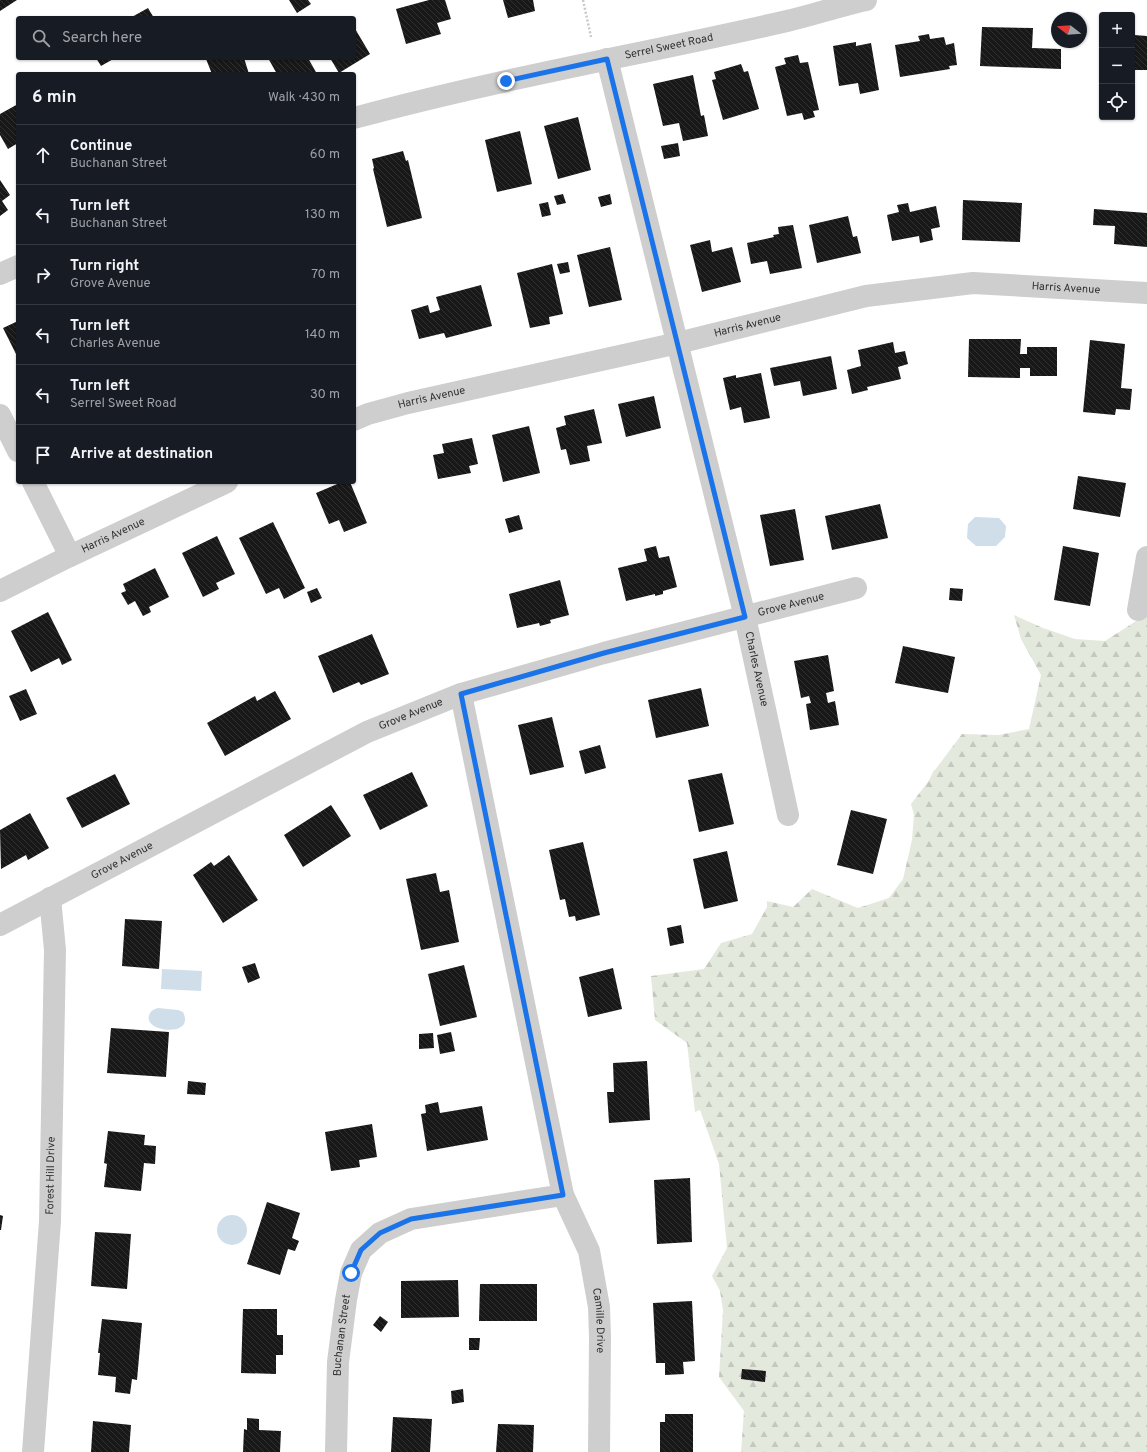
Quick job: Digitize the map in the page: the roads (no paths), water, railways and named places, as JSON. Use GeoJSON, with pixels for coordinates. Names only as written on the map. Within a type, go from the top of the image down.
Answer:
{"type":"FeatureCollection","features":[{"type":"Feature","properties":{"kind":"street","name":"Serrel Sweet Road"},"geometry":{"type":"LineString","coordinates":[[356,117],[397,106],[601,60],[788,21],[866,0]]}},
{"type":"Feature","properties":{"kind":"street","name":"Charles Avenue"},"geometry":{"type":"LineString","coordinates":[[601,60],[678,343],[745,617],[788,815]]}},
{"type":"Feature","properties":{"kind":"street"},"geometry":{"type":"LineString","coordinates":[[0,274],[16,267]]}},
{"type":"Feature","properties":{"kind":"street","name":"Harris Avenue"},"geometry":{"type":"LineString","coordinates":[[356,419],[368,414],[408,403],[678,343],[866,296],[973,283],[1147,294]]}},
{"type":"Feature","properties":{"kind":"street"},"geometry":{"type":"LineString","coordinates":[[0,414],[16,447]]}},
{"type":"Feature","properties":{"kind":"street"},"geometry":{"type":"LineString","coordinates":[[34,484],[70,556]]}},
{"type":"Feature","properties":{"kind":"street","name":"Harris Avenue"},"geometry":{"type":"LineString","coordinates":[[0,591],[70,556],[224,484]]}},
{"type":"Feature","properties":{"kind":"street"},"geometry":{"type":"LineString","coordinates":[[1138,610],[1147,557]]}},
{"type":"Feature","properties":{"kind":"street","name":"Grove Avenue"},"geometry":{"type":"LineString","coordinates":[[0,925],[366,732],[461,694],[604,653],[856,588]]}},
{"type":"Feature","properties":{"kind":"street"},"geometry":{"type":"LineString","coordinates":[[461,694],[563,1195]]}},
{"type":"Feature","properties":{"kind":"street","name":"Forest Hill Drive"},"geometry":{"type":"LineString","coordinates":[[33,1452],[50,1221],[55,950],[50,898]]}},
{"type":"Feature","properties":{"kind":"street","name":"Buchanan Street"},"geometry":{"type":"LineString","coordinates":[[336,1452],[338,1362],[351,1273],[361,1250],[380,1233],[411,1219],[563,1195]]}},
{"type":"Feature","properties":{"kind":"street","name":"Camille Drive"},"geometry":{"type":"LineString","coordinates":[[563,1195],[589,1250],[599,1307],[599,1452]]}}]}
